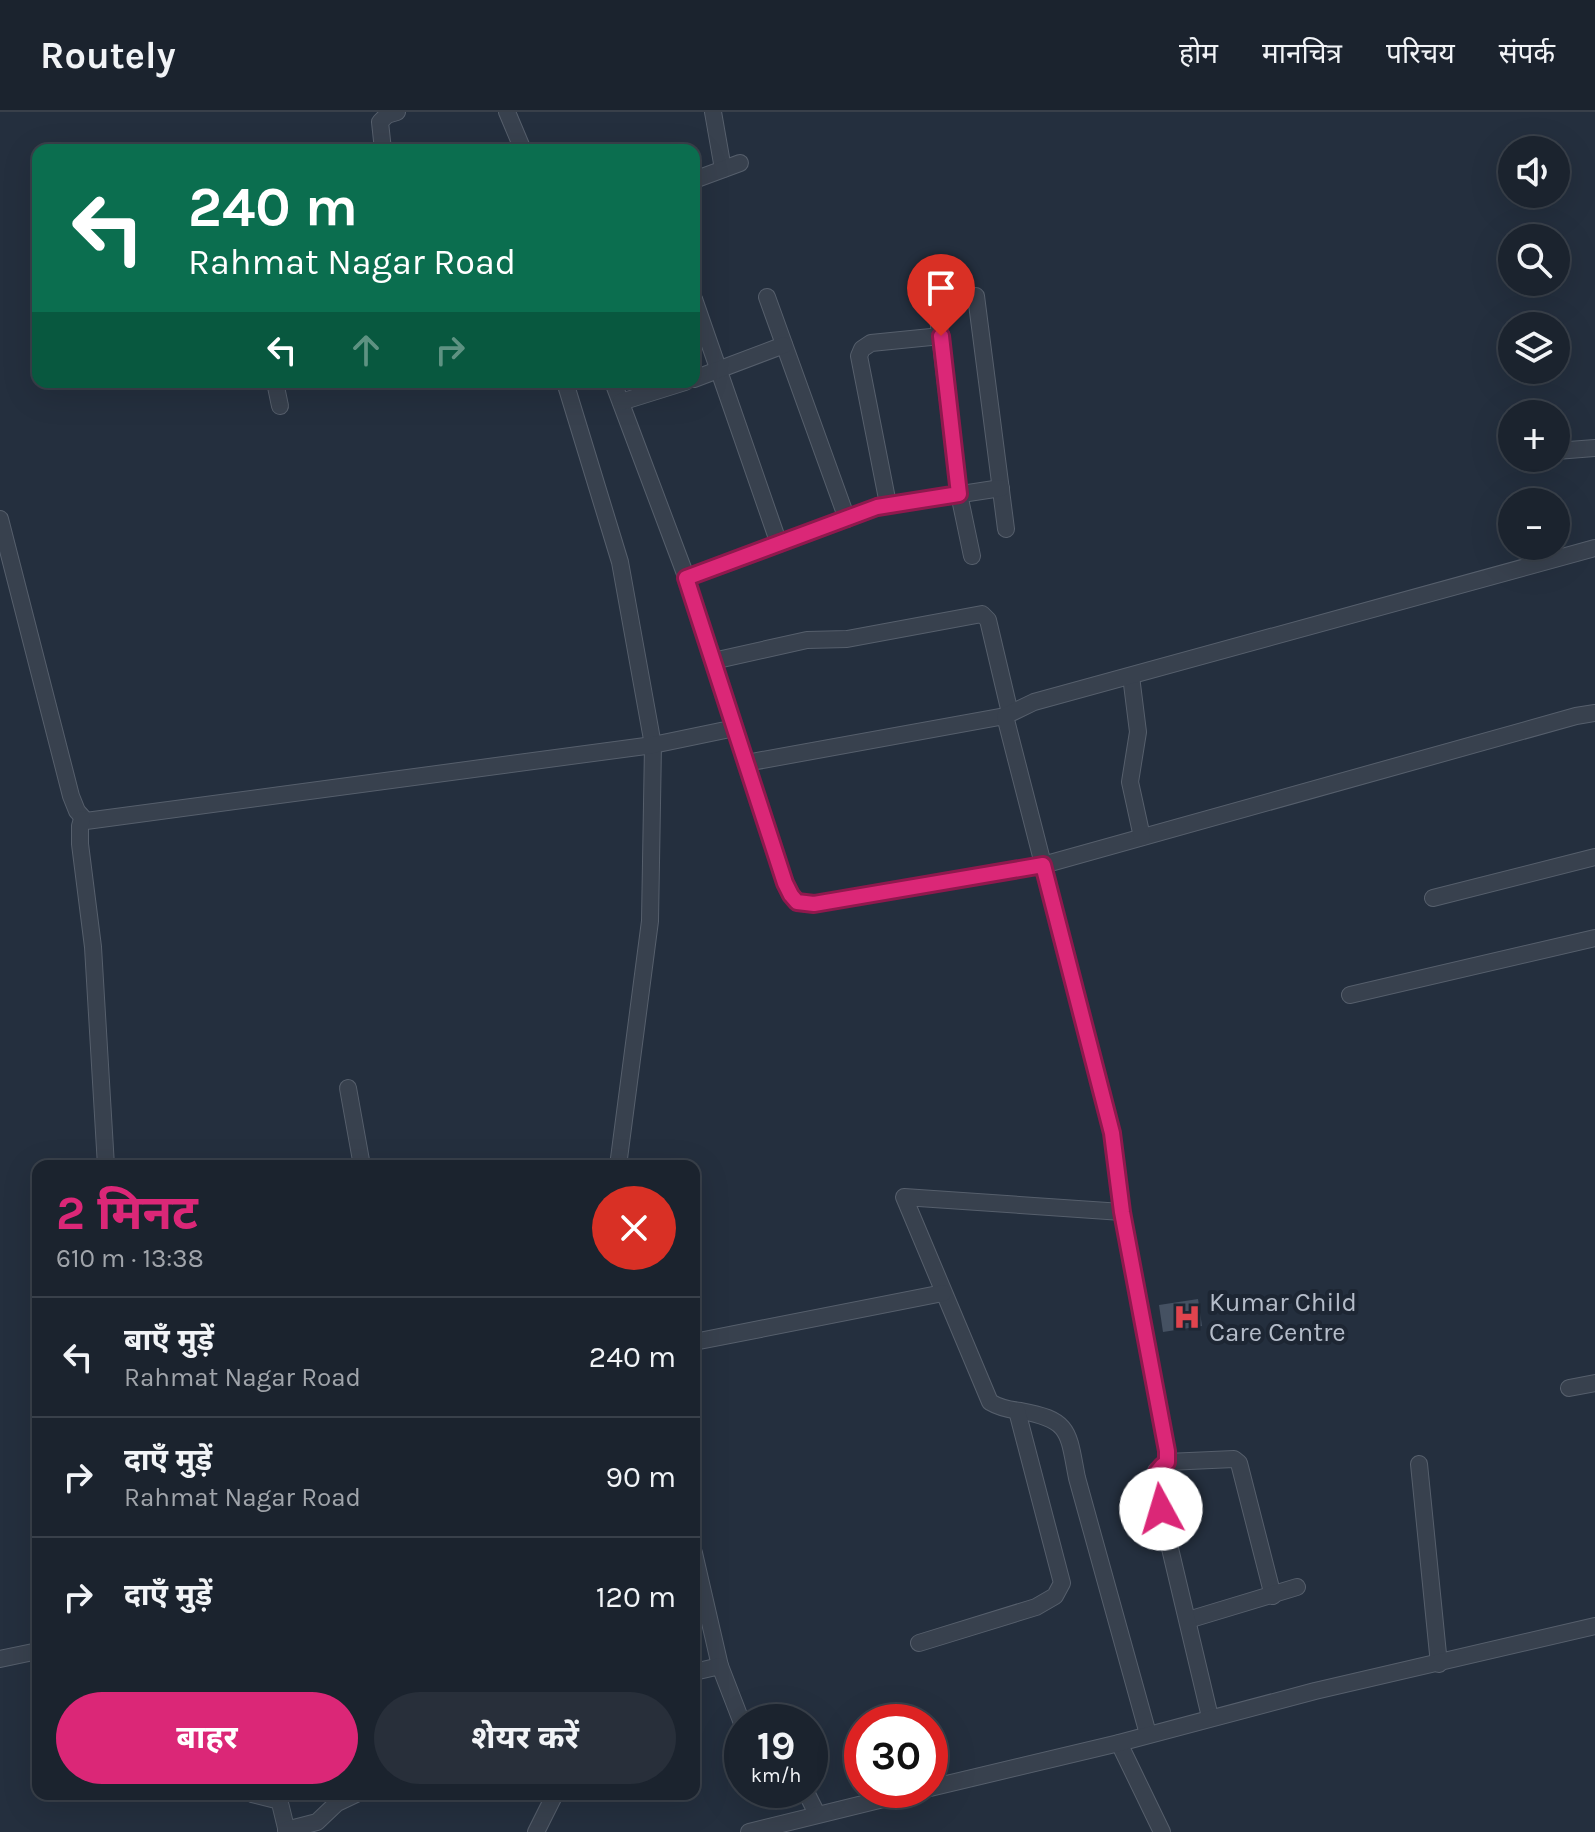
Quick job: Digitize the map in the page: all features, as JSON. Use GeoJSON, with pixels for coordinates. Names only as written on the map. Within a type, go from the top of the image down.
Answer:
{"type":"FeatureCollection","features":[{"type":"Feature","properties":{"kind":"street"},"geometry":{"type":"LineString","coordinates":[[382,144],[380,122],[387,115],[397,112]]}},
{"type":"Feature","properties":{"kind":"street"},"geometry":{"type":"LineString","coordinates":[[507,112],[520,144]]}},
{"type":"Feature","properties":{"kind":"street"},"geometry":{"type":"LineString","coordinates":[[700,178],[732,166],[713,112]]}},
{"type":"Feature","properties":{"kind":"street"},"geometry":{"type":"LineString","coordinates":[[934,284],[959,494],[972,556]]}},
{"type":"Feature","properties":{"kind":"street"},"geometry":{"type":"LineString","coordinates":[[976,296],[1006,529]]}},
{"type":"Feature","properties":{"kind":"street"},"geometry":{"type":"LineString","coordinates":[[767,297],[847,519]]}},
{"type":"Feature","properties":{"kind":"street"},"geometry":{"type":"LineString","coordinates":[[700,317],[779,544]]}},
{"type":"Feature","properties":{"kind":"street"},"geometry":{"type":"LineString","coordinates":[[888,504],[859,356],[862,349],[871,343],[941,336]]}},
{"type":"Feature","properties":{"kind":"street"},"geometry":{"type":"LineString","coordinates":[[700,377],[784,345]]}},
{"type":"Feature","properties":{"kind":"street"},"geometry":{"type":"LineString","coordinates":[[276,388],[280,406]]}},
{"type":"Feature","properties":{"kind":"street"},"geometry":{"type":"LineString","coordinates":[[567,388],[620,562],[653,745],[650,921],[619,1160]]}},
{"type":"Feature","properties":{"kind":"street"},"geometry":{"type":"LineString","coordinates":[[615,388],[686,578],[785,883],[797,902],[814,904],[1043,865],[1595,713]]}},
{"type":"Feature","properties":{"kind":"street"},"geometry":{"type":"LineString","coordinates":[[621,402],[666,388]]}},
{"type":"Feature","properties":{"kind":"street"},"geometry":{"type":"LineString","coordinates":[[1570,450],[1595,448]]}},
{"type":"Feature","properties":{"kind":"street"},"geometry":{"type":"LineString","coordinates":[[686,578],[888,504],[1001,488]]}},
{"type":"Feature","properties":{"kind":"street"},"geometry":{"type":"LineString","coordinates":[[0,519],[71,796],[82,819],[80,844],[93,947],[106,1160]]}},
{"type":"Feature","properties":{"kind":"street"},"geometry":{"type":"LineString","coordinates":[[746,763],[1008,714],[1034,702],[1595,548]]}},
{"type":"Feature","properties":{"kind":"street"},"geometry":{"type":"LineString","coordinates":[[713,661],[807,640],[847,639],[982,614],[988,620],[1043,865],[1112,1133],[1122,1212],[1167,1462]]}},
{"type":"Feature","properties":{"kind":"street"},"geometry":{"type":"LineString","coordinates":[[1131,676],[1138,732],[1130,782],[1142,837]]}},
{"type":"Feature","properties":{"kind":"street"},"geometry":{"type":"LineString","coordinates":[[82,819],[92,821],[653,745],[735,728]]}},
{"type":"Feature","properties":{"kind":"street"},"geometry":{"type":"LineString","coordinates":[[1433,898],[1595,857]]}},
{"type":"Feature","properties":{"kind":"street"},"geometry":{"type":"LineString","coordinates":[[1350,995],[1595,938]]}},
{"type":"Feature","properties":{"kind":"street"},"geometry":{"type":"LineString","coordinates":[[348,1088],[361,1160]]}},
{"type":"Feature","properties":{"kind":"street"},"geometry":{"type":"LineString","coordinates":[[1122,1212],[904,1197],[986,1395],[997,1406],[1054,1419],[1068,1438],[1148,1734]]}},
{"type":"Feature","properties":{"kind":"street"},"geometry":{"type":"LineString","coordinates":[[700,1341],[943,1293]]}},
{"type":"Feature","properties":{"kind":"street"},"geometry":{"type":"LineString","coordinates":[[1569,1388],[1595,1383]]}},
{"type":"Feature","properties":{"kind":"street"},"geometry":{"type":"LineString","coordinates":[[919,1643],[1036,1607],[1061,1590],[1062,1583],[1017,1411]]}},
{"type":"Feature","properties":{"kind":"street"},"geometry":{"type":"LineString","coordinates":[[1210,1717],[1154,1481],[1156,1471],[1167,1462],[1234,1459],[1239,1463],[1273,1596]]}},
{"type":"Feature","properties":{"kind":"street"},"geometry":{"type":"LineString","coordinates":[[1419,1464],[1439,1664]]}},
{"type":"Feature","properties":{"kind":"street"},"geometry":{"type":"LineString","coordinates":[[700,1579],[720,1666],[735,1704]]}},
{"type":"Feature","properties":{"kind":"street"},"geometry":{"type":"LineString","coordinates":[[1188,1620],[1297,1587]]}},
{"type":"Feature","properties":{"kind":"street"},"geometry":{"type":"LineString","coordinates":[[948,1784],[1119,1743],[1210,1717],[1595,1626]]}},
{"type":"Feature","properties":{"kind":"street"},"geometry":{"type":"LineString","coordinates":[[0,1659],[32,1652]]}},
{"type":"Feature","properties":{"kind":"street"},"geometry":{"type":"LineString","coordinates":[[700,1671],[720,1666]]}},
{"type":"Feature","properties":{"kind":"street"},"geometry":{"type":"LineString","coordinates":[[1119,1743],[1162,1832]]}},
{"type":"Feature","properties":{"kind":"street"},"geometry":{"type":"LineString","coordinates":[[276,1800],[280,1803],[287,1831],[317,1822],[343,1800]]}},
{"type":"Feature","properties":{"kind":"street"},"geometry":{"type":"LineString","coordinates":[[536,1832],[552,1800]]}},
{"type":"Feature","properties":{"kind":"street"},"geometry":{"type":"LineString","coordinates":[[814,1808],[817,1814]]}},
{"type":"Feature","properties":{"kind":"street"},"geometry":{"type":"LineString","coordinates":[[749,1832],[844,1808]]}},
{"type":"Feature","properties":{"kind":"building"},"geometry":{"type":"Polygon","coordinates":[[[1198,1299],[1202,1326],[1163,1332],[1159,1305],[1198,1299]]]}},
{"type":"Feature","properties":{"kind":"place","name":"Kumar Child Care Centre"},"geometry":{"type":"Point","coordinates":[1187,1317]}},
{"type":"Feature","properties":{"kind":"route"},"geometry":{"type":"LineString","coordinates":[[941,336],[959,494],[877,507],[686,578],[785,883],[797,902],[814,904],[1043,865],[1112,1133],[1122,1212],[1168,1458],[1154,1475],[1161,1509]]}}]}
